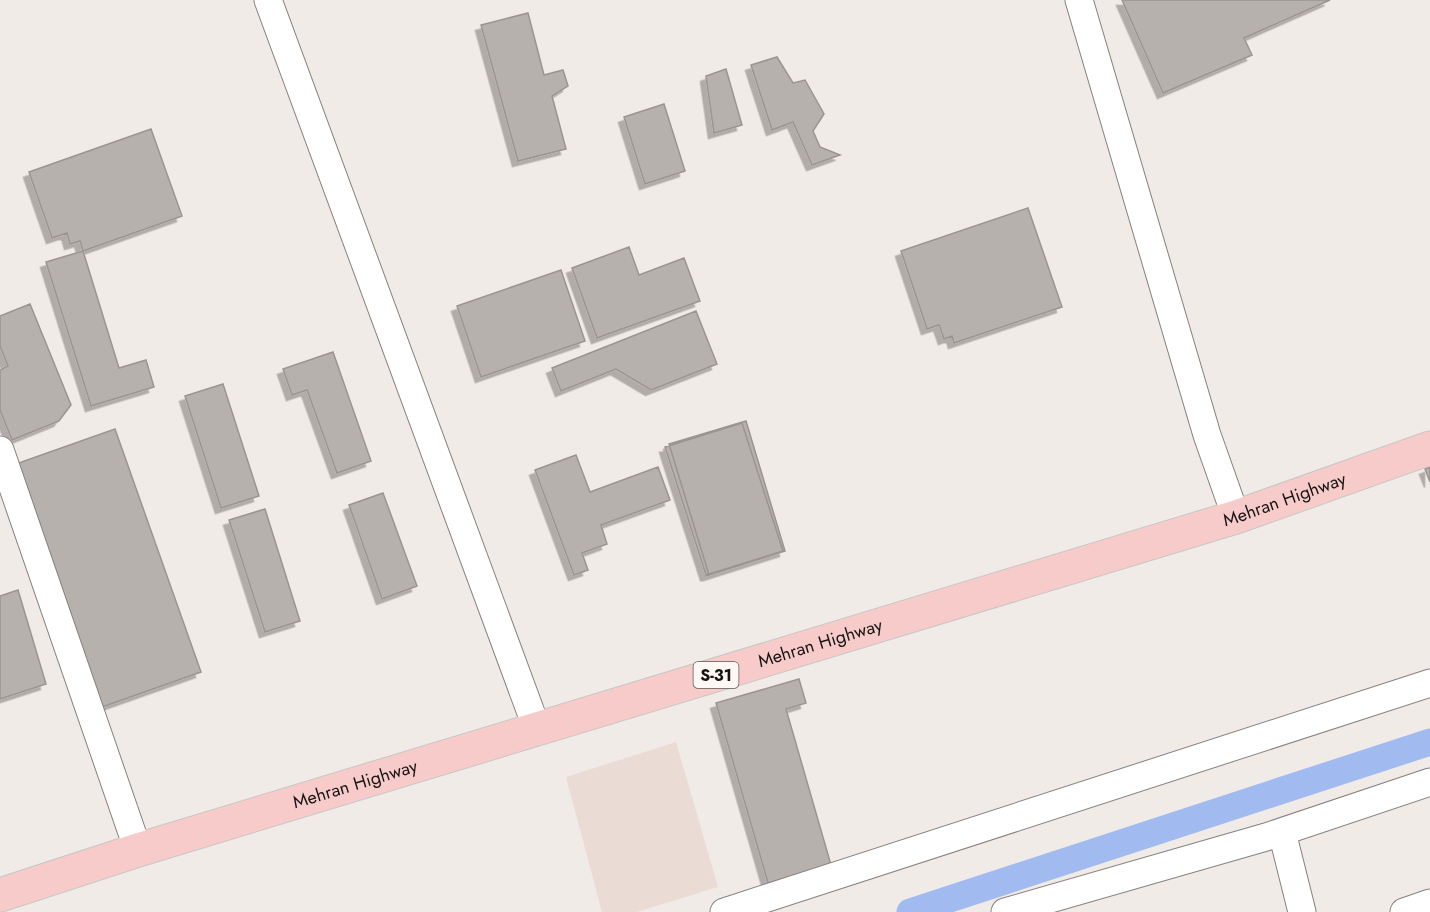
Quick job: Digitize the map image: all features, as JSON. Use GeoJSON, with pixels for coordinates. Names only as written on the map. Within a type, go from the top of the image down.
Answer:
{"type":"FeatureCollection","features":[{"type":"Feature","properties":{"kind":"main road","name":"Mehran Highway"},"geometry":{"type":"LineString","coordinates":[[0,895],[138,850],[1236,517],[1430,448]]}},
{"type":"Feature","properties":{"kind":"street"},"geometry":{"type":"LineString","coordinates":[[268,0],[537,729]]}},
{"type":"Feature","properties":{"kind":"street"},"geometry":{"type":"LineString","coordinates":[[1079,0],[1207,435],[1236,517]]}},
{"type":"Feature","properties":{"kind":"street"},"geometry":{"type":"LineString","coordinates":[[0,450],[138,850]]}},
{"type":"Feature","properties":{"kind":"street"},"geometry":{"type":"LineString","coordinates":[[724,912],[1430,683]]}},
{"type":"Feature","properties":{"kind":"street"},"geometry":{"type":"LineString","coordinates":[[1005,912],[1282,832],[1430,782]]}},
{"type":"Feature","properties":{"kind":"street"},"geometry":{"type":"LineString","coordinates":[[1282,832],[1302,912]]}},
{"type":"Feature","properties":{"kind":"street"},"geometry":{"type":"LineString","coordinates":[[1404,912],[1430,903]]}},
{"type":"Feature","properties":{"kind":"shaded area"},"geometry":{"type":"Polygon","coordinates":[[[676,742],[718,887],[637,912],[602,912],[566,777],[676,742]]]}},
{"type":"Feature","properties":{"kind":"building"},"geometry":{"type":"Polygon","coordinates":[[[1122,0],[1330,0],[1244,38],[1252,55],[1163,93],[1122,0]]]}},
{"type":"Feature","properties":{"kind":"building"},"geometry":{"type":"Polygon","coordinates":[[[528,13],[544,75],[563,70],[568,86],[552,96],[566,149],[518,161],[481,25],[528,13]]]}},
{"type":"Feature","properties":{"kind":"building"},"geometry":{"type":"Polygon","coordinates":[[[777,57],[793,83],[805,80],[824,114],[813,131],[820,147],[840,155],[812,165],[793,122],[772,130],[751,65],[777,57]]]}},
{"type":"Feature","properties":{"kind":"building"},"geometry":{"type":"Polygon","coordinates":[[[726,69],[742,125],[714,133],[706,76],[726,69]]]}},
{"type":"Feature","properties":{"kind":"building"},"geometry":{"type":"Polygon","coordinates":[[[664,104],[685,171],[645,184],[624,117],[664,104]]]}},
{"type":"Feature","properties":{"kind":"building"},"geometry":{"type":"Polygon","coordinates":[[[151,129],[182,216],[83,251],[80,241],[70,244],[67,233],[52,238],[29,172],[151,129]]]}},
{"type":"Feature","properties":{"kind":"building"},"geometry":{"type":"Polygon","coordinates":[[[1028,208],[1062,307],[954,343],[952,336],[944,339],[939,325],[927,329],[901,251],[1028,208]]]}},
{"type":"Feature","properties":{"kind":"building"},"geometry":{"type":"Polygon","coordinates":[[[629,247],[639,275],[684,258],[700,301],[597,338],[572,268],[629,247]]]}},
{"type":"Feature","properties":{"kind":"building"},"geometry":{"type":"Polygon","coordinates":[[[83,251],[119,368],[146,360],[154,387],[91,406],[46,262],[83,251]]]}},
{"type":"Feature","properties":{"kind":"building"},"geometry":{"type":"Polygon","coordinates":[[[561,270],[585,341],[481,377],[457,306],[561,270]]]}},
{"type":"Feature","properties":{"kind":"building"},"geometry":{"type":"Polygon","coordinates":[[[30,304],[71,405],[59,421],[12,440],[0,410],[0,370],[8,366],[0,346],[0,316],[30,304]]]}},
{"type":"Feature","properties":{"kind":"building"},"geometry":{"type":"Polygon","coordinates":[[[696,311],[717,364],[651,390],[616,369],[561,391],[552,368],[696,311]]]}},
{"type":"Feature","properties":{"kind":"building"},"geometry":{"type":"Polygon","coordinates":[[[333,352],[371,461],[337,473],[307,390],[292,395],[283,369],[333,352]]]}},
{"type":"Feature","properties":{"kind":"building"},"geometry":{"type":"Polygon","coordinates":[[[223,384],[259,496],[221,508],[185,396],[223,384]]]}},
{"type":"Feature","properties":{"kind":"building"},"geometry":{"type":"Polygon","coordinates":[[[746,421],[785,551],[709,575],[669,444],[746,421]]]}},
{"type":"Feature","properties":{"kind":"building"},"geometry":{"type":"Polygon","coordinates":[[[742,423],[783,551],[706,575],[665,447],[742,423]]]}},
{"type":"Feature","properties":{"kind":"building"},"geometry":{"type":"Polygon","coordinates":[[[115,429],[201,672],[102,707],[16,464],[115,429]]]}},
{"type":"Feature","properties":{"kind":"building"},"geometry":{"type":"Polygon","coordinates":[[[576,455],[590,492],[658,467],[670,500],[601,525],[607,544],[582,553],[588,570],[574,575],[535,470],[576,455]]]}},
{"type":"Feature","properties":{"kind":"building"},"geometry":{"type":"Polygon","coordinates":[[[1430,467],[1430,482],[1425,469],[1430,467]]]}},
{"type":"Feature","properties":{"kind":"building"},"geometry":{"type":"Polygon","coordinates":[[[383,493],[417,586],[382,599],[349,505],[383,493]]]}},
{"type":"Feature","properties":{"kind":"building"},"geometry":{"type":"Polygon","coordinates":[[[265,509],[300,621],[265,632],[229,520],[265,509]]]}},
{"type":"Feature","properties":{"kind":"building"},"geometry":{"type":"Polygon","coordinates":[[[18,590],[46,684],[0,699],[0,596],[18,590]]]}},
{"type":"Feature","properties":{"kind":"building"},"geometry":{"type":"Polygon","coordinates":[[[799,679],[806,703],[786,709],[831,865],[768,883],[716,703],[799,679]]]}},
{"type":"Feature","properties":{"kind":"waterway"},"geometry":{"type":"LineString","coordinates":[[910,912],[1430,742]]}}]}
